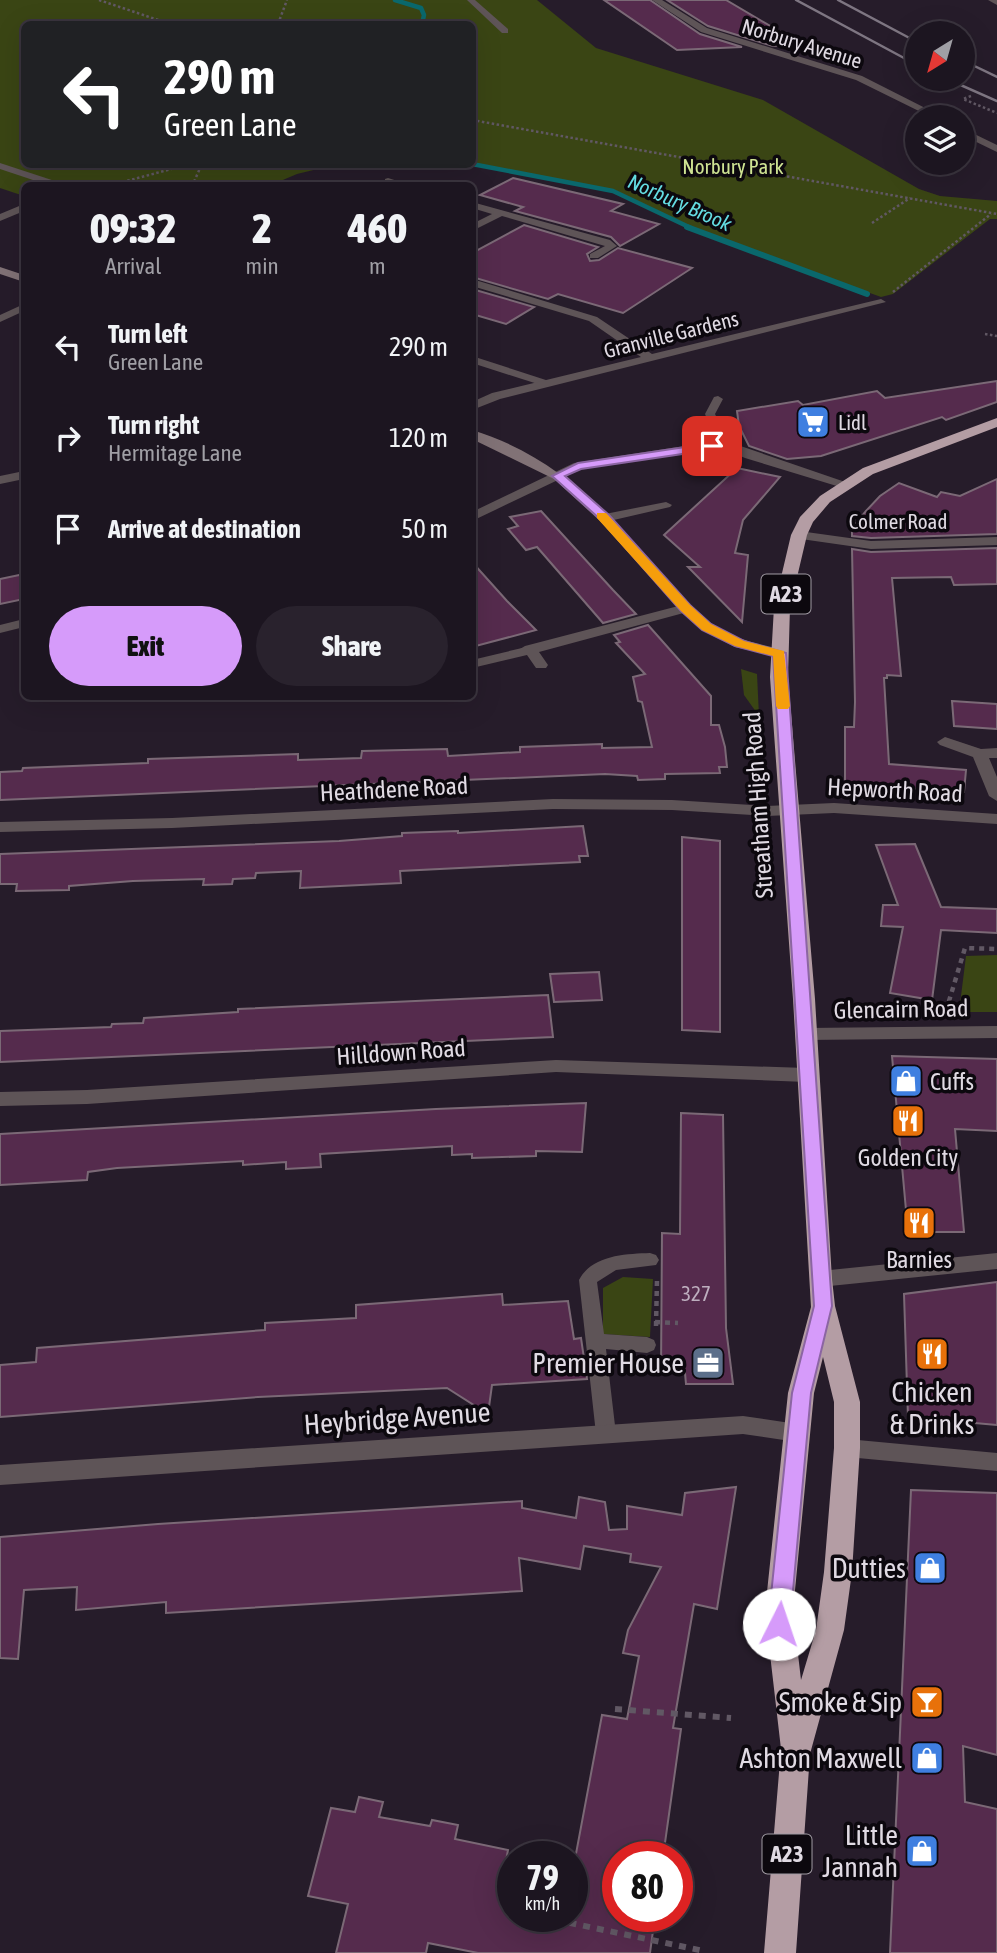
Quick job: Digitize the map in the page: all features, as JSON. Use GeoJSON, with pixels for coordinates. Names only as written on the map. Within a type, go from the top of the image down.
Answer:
{"type":"FeatureCollection","features":[{"type":"Feature","properties":{"kind":"highway","name":"Streatham High Road"},"geometry":{"type":"LineString","coordinates":[[795,1754],[830,1630],[838,1572],[848,1402],[823,1306],[820,1279],[779,653],[782,607],[799,535],[809,516],[845,484],[868,471],[997,422]]}},
{"type":"Feature","properties":{"kind":"highway","name":"Streatham High Road"},"geometry":{"type":"LineString","coordinates":[[780,1953],[795,1754],[779,1624],[801,1393],[823,1306]]}},
{"type":"Feature","properties":{"kind":"main road"},"geometry":{"type":"LineString","coordinates":[[0,270],[21,278]]}},
{"type":"Feature","properties":{"kind":"main road"},"geometry":{"type":"LineString","coordinates":[[476,437],[558,476],[605,518],[685,608],[707,627],[740,643],[779,653]]}},
{"type":"Feature","properties":{"kind":"street","name":"Norbury Avenue"},"geometry":{"type":"LineString","coordinates":[[656,0],[704,30],[859,78],[914,105]]}},
{"type":"Feature","properties":{"kind":"street"},"geometry":{"type":"LineString","coordinates":[[992,0],[997,3]]}},
{"type":"Feature","properties":{"kind":"street"},"geometry":{"type":"LineString","coordinates":[[975,138],[997,149]]}},
{"type":"Feature","properties":{"kind":"street"},"geometry":{"type":"LineString","coordinates":[[476,206],[606,242],[612,246],[594,256]]}},
{"type":"Feature","properties":{"kind":"street"},"geometry":{"type":"LineString","coordinates":[[0,218],[21,208]]}},
{"type":"Feature","properties":{"kind":"street"},"geometry":{"type":"LineString","coordinates":[[476,226],[501,213]]}},
{"type":"Feature","properties":{"kind":"street"},"geometry":{"type":"LineString","coordinates":[[476,283],[593,318],[650,358]]}},
{"type":"Feature","properties":{"kind":"street","name":"Granville Gardens"},"geometry":{"type":"LineString","coordinates":[[476,405],[496,396],[877,302]]}},
{"type":"Feature","properties":{"kind":"street"},"geometry":{"type":"LineString","coordinates":[[0,319],[21,308]]}},
{"type":"Feature","properties":{"kind":"street"},"geometry":{"type":"LineString","coordinates":[[476,515],[578,466],[723,444],[748,455],[845,484]]}},
{"type":"Feature","properties":{"kind":"street"},"geometry":{"type":"LineString","coordinates":[[0,480],[21,476]]}},
{"type":"Feature","properties":{"kind":"street","name":"Colmer Road"},"geometry":{"type":"LineString","coordinates":[[799,535],[871,545],[997,541]]}},
{"type":"Feature","properties":{"kind":"street"},"geometry":{"type":"LineString","coordinates":[[526,650],[685,608]]}},
{"type":"Feature","properties":{"kind":"street"},"geometry":{"type":"LineString","coordinates":[[0,629],[21,624]]}},
{"type":"Feature","properties":{"kind":"street"},"geometry":{"type":"LineString","coordinates":[[526,650],[541,665]]}},
{"type":"Feature","properties":{"kind":"street"},"geometry":{"type":"LineString","coordinates":[[945,742],[980,754],[997,753]]}},
{"type":"Feature","properties":{"kind":"street"},"geometry":{"type":"LineString","coordinates":[[980,754],[997,796]]}},
{"type":"Feature","properties":{"kind":"street","name":"Heathdene Road"},"geometry":{"type":"LineString","coordinates":[[0,827],[172,823],[553,804],[672,805],[790,811]]}},
{"type":"Feature","properties":{"kind":"street","name":"Hepworth Road"},"geometry":{"type":"LineString","coordinates":[[790,811],[834,808],[997,819]]}},
{"type":"Feature","properties":{"kind":"street","name":"Glencairn Road"},"geometry":{"type":"LineString","coordinates":[[806,1034],[997,1032]]}},
{"type":"Feature","properties":{"kind":"street","name":"Hilldown Road"},"geometry":{"type":"LineString","coordinates":[[0,1098],[87,1097],[556,1066],[806,1074]]}},
{"type":"Feature","properties":{"kind":"street"},"geometry":{"type":"LineString","coordinates":[[820,1279],[997,1261]]}},
{"type":"Feature","properties":{"kind":"street","name":"Heybridge Avenue"},"geometry":{"type":"LineString","coordinates":[[0,1475],[743,1424],[797,1433]]}},
{"type":"Feature","properties":{"kind":"street"},"geometry":{"type":"LineString","coordinates":[[847,1448],[997,1462]]}},
{"type":"Feature","properties":{"kind":"lane"},"geometry":{"type":"LineString","coordinates":[[471,0],[505,31]]}},
{"type":"Feature","properties":{"kind":"lane"},"geometry":{"type":"LineString","coordinates":[[0,166],[49,182]]}},
{"type":"Feature","properties":{"kind":"lane"},"geometry":{"type":"LineString","coordinates":[[476,360],[548,384]]}},
{"type":"Feature","properties":{"kind":"lane"},"geometry":{"type":"LineString","coordinates":[[718,399],[710,414],[723,444]]}},
{"type":"Feature","properties":{"kind":"lane"},"geometry":{"type":"LineString","coordinates":[[605,518],[666,505]]}},
{"type":"Feature","properties":{"kind":"lane"},"geometry":{"type":"LineString","coordinates":[[476,663],[526,650]]}},
{"type":"Feature","properties":{"kind":"lane"},"geometry":{"type":"LineString","coordinates":[[606,1434],[588,1280],[598,1269],[614,1261],[653,1266]]}},
{"type":"Feature","properties":{"kind":"lane"},"geometry":{"type":"LineString","coordinates":[[595,1341],[647,1345]]}},
{"type":"Feature","properties":{"kind":"path"},"geometry":{"type":"LineString","coordinates":[[99,0],[161,21]]}},
{"type":"Feature","properties":{"kind":"path"},"geometry":{"type":"LineString","coordinates":[[279,21],[287,0]]}},
{"type":"Feature","properties":{"kind":"path"},"geometry":{"type":"LineString","coordinates":[[971,96],[963,99],[997,113]]}},
{"type":"Feature","properties":{"kind":"path"},"geometry":{"type":"LineString","coordinates":[[476,121],[997,214]]}},
{"type":"Feature","properties":{"kind":"path"},"geometry":{"type":"LineString","coordinates":[[123,182],[175,168]]}},
{"type":"Feature","properties":{"kind":"path"},"geometry":{"type":"LineString","coordinates":[[872,223],[911,198]]}},
{"type":"Feature","properties":{"kind":"path"},"geometry":{"type":"LineString","coordinates":[[877,302],[866,299],[893,292],[991,214]]}},
{"type":"Feature","properties":{"kind":"path"},"geometry":{"type":"LineString","coordinates":[[985,334],[997,336]]}},
{"type":"Feature","properties":{"kind":"path"},"geometry":{"type":"LineString","coordinates":[[945,1016],[965,948],[997,949]]}},
{"type":"Feature","properties":{"kind":"path"},"geometry":{"type":"LineString","coordinates":[[653,1266],[656,1322],[678,1323]]}},
{"type":"Feature","properties":{"kind":"path"},"geometry":{"type":"LineString","coordinates":[[615,1709],[731,1718]]}},
{"type":"Feature","properties":{"kind":"path"},"geometry":{"type":"LineString","coordinates":[[588,1927],[704,1951]]}},
{"type":"Feature","properties":{"kind":"green space","name":"Norbury Park"},"geometry":{"type":"Polygon","coordinates":[[[0,0],[537,0],[596,48],[763,100],[919,189],[940,196],[997,201],[997,219],[990,219],[893,294],[881,297],[701,232],[615,190],[476,164],[476,21],[21,21],[21,168],[322,168],[278,182],[21,182],[21,195],[0,188],[0,0]]]}},
{"type":"Feature","properties":{"kind":"green space"},"geometry":{"type":"Polygon","coordinates":[[[741,669],[757,674],[759,716],[744,695],[741,669]]]}},
{"type":"Feature","properties":{"kind":"green space"},"geometry":{"type":"Polygon","coordinates":[[[997,955],[997,1012],[959,1012],[966,956],[997,955]]]}},
{"type":"Feature","properties":{"kind":"green space"},"geometry":{"type":"Polygon","coordinates":[[[623,1277],[653,1279],[650,1337],[603,1334],[603,1288],[623,1277]]]}},
{"type":"Feature","properties":{"kind":"building"},"geometry":{"type":"Polygon","coordinates":[[[604,0],[650,0],[700,34],[742,47],[677,50],[604,0]]]}},
{"type":"Feature","properties":{"kind":"building"},"geometry":{"type":"Polygon","coordinates":[[[667,0],[726,0],[801,44],[773,46],[708,26],[667,0]]]}},
{"type":"Feature","properties":{"kind":"building"},"geometry":{"type":"Polygon","coordinates":[[[513,178],[623,204],[611,211],[659,224],[620,246],[611,237],[515,211],[523,207],[480,195],[513,178]]]}},
{"type":"Feature","properties":{"kind":"building"},"geometry":{"type":"Polygon","coordinates":[[[524,225],[598,247],[587,254],[590,261],[599,260],[618,248],[692,268],[623,313],[558,294],[548,299],[476,278],[476,251],[524,225]]]}},
{"type":"Feature","properties":{"kind":"building"},"geometry":{"type":"Polygon","coordinates":[[[476,290],[534,307],[506,324],[476,315],[476,290]]]}},
{"type":"Feature","properties":{"kind":"building"},"geometry":{"type":"Polygon","coordinates":[[[997,381],[997,402],[946,420],[942,417],[821,456],[787,459],[749,446],[739,426],[737,411],[798,401],[803,405],[877,391],[885,398],[997,381]]]}},
{"type":"Feature","properties":{"kind":"building"},"geometry":{"type":"Polygon","coordinates":[[[737,468],[780,477],[743,520],[735,553],[748,555],[742,622],[688,567],[700,567],[664,535],[737,468]]]}},
{"type":"Feature","properties":{"kind":"building"},"geometry":{"type":"Polygon","coordinates":[[[997,479],[997,534],[871,538],[852,536],[852,528],[866,511],[880,496],[899,483],[937,497],[941,492],[960,496],[997,479]]]}},
{"type":"Feature","properties":{"kind":"building"},"geometry":{"type":"Polygon","coordinates":[[[541,511],[636,614],[603,623],[537,547],[526,550],[508,529],[518,526],[510,517],[541,511]]]}},
{"type":"Feature","properties":{"kind":"building"},"geometry":{"type":"Polygon","coordinates":[[[997,548],[997,584],[954,585],[951,577],[892,578],[901,676],[887,675],[887,678],[884,678],[889,764],[966,770],[964,792],[845,784],[845,727],[854,727],[855,702],[852,549],[871,552],[997,548]]]}},
{"type":"Feature","properties":{"kind":"building"},"geometry":{"type":"Polygon","coordinates":[[[476,566],[507,601],[536,630],[476,646],[476,566]]]}},
{"type":"Feature","properties":{"kind":"building"},"geometry":{"type":"Polygon","coordinates":[[[21,575],[21,600],[0,604],[0,579],[21,575]]]}},
{"type":"Feature","properties":{"kind":"building"},"geometry":{"type":"Polygon","coordinates":[[[648,625],[711,696],[711,725],[719,725],[725,747],[727,767],[719,767],[720,773],[665,774],[665,779],[638,780],[637,776],[605,774],[0,800],[0,772],[22,771],[23,768],[148,763],[148,759],[298,754],[298,760],[361,758],[362,751],[447,749],[448,756],[520,752],[520,747],[602,744],[602,748],[652,747],[642,702],[638,701],[633,677],[645,674],[616,643],[620,642],[614,635],[648,625]]]}},
{"type":"Feature","properties":{"kind":"building"},"geometry":{"type":"Polygon","coordinates":[[[952,701],[997,704],[997,729],[954,726],[952,701]]]}},
{"type":"Feature","properties":{"kind":"building"},"geometry":{"type":"Polygon","coordinates":[[[583,826],[588,856],[579,856],[580,862],[400,871],[401,883],[300,888],[301,871],[256,873],[255,878],[233,879],[232,884],[203,885],[204,879],[133,881],[69,886],[69,890],[16,891],[17,884],[0,884],[0,854],[339,841],[402,836],[402,833],[458,833],[583,826]]]}},
{"type":"Feature","properties":{"kind":"building"},"geometry":{"type":"Polygon","coordinates":[[[682,837],[720,841],[720,1032],[682,1030],[682,837]]]}},
{"type":"Feature","properties":{"kind":"building"},"geometry":{"type":"Polygon","coordinates":[[[915,844],[941,907],[997,909],[997,933],[941,930],[932,1000],[890,993],[903,927],[881,926],[883,905],[898,905],[876,845],[915,844]]]}},
{"type":"Feature","properties":{"kind":"building"},"geometry":{"type":"Polygon","coordinates":[[[599,972],[602,1000],[554,1002],[550,974],[599,972]]]}},
{"type":"Feature","properties":{"kind":"building"},"geometry":{"type":"Polygon","coordinates":[[[548,995],[553,1037],[0,1062],[0,1031],[111,1027],[112,1024],[143,1023],[144,1018],[238,1012],[238,1009],[548,995]]]}},
{"type":"Feature","properties":{"kind":"building"},"geometry":{"type":"Polygon","coordinates":[[[892,1056],[997,1059],[997,1131],[955,1129],[964,1232],[908,1232],[892,1056]]]}},
{"type":"Feature","properties":{"kind":"building"},"geometry":{"type":"Polygon","coordinates":[[[586,1103],[582,1152],[536,1151],[536,1156],[472,1158],[472,1154],[452,1155],[452,1146],[320,1154],[321,1167],[286,1169],[286,1162],[243,1165],[243,1161],[117,1168],[88,1172],[87,1180],[0,1185],[0,1134],[586,1103]]]}},
{"type":"Feature","properties":{"kind":"building"},"geometry":{"type":"Polygon","coordinates":[[[681,1113],[723,1115],[726,1328],[733,1384],[686,1384],[685,1373],[661,1372],[662,1233],[680,1234],[681,1113]]]}},
{"type":"Feature","properties":{"kind":"building"},"geometry":{"type":"Polygon","coordinates":[[[997,1282],[997,1425],[908,1417],[904,1294],[997,1282]]]}},
{"type":"Feature","properties":{"kind":"building"},"geometry":{"type":"Polygon","coordinates":[[[502,1294],[503,1305],[568,1301],[574,1339],[581,1338],[587,1379],[492,1385],[488,1414],[447,1388],[258,1397],[0,1417],[0,1365],[36,1362],[37,1348],[265,1330],[265,1323],[356,1318],[356,1305],[502,1294]]]}},
{"type":"Feature","properties":{"kind":"building"},"geometry":{"type":"Polygon","coordinates":[[[736,1487],[717,1609],[694,1604],[673,1728],[681,1729],[665,1841],[602,1841],[602,1932],[653,1932],[650,1953],[478,1953],[428,1943],[426,1953],[336,1953],[348,1904],[308,1896],[331,1808],[355,1812],[359,1797],[383,1802],[379,1817],[430,1826],[432,1820],[458,1825],[455,1839],[497,1848],[497,1932],[588,1932],[588,1841],[578,1841],[602,1715],[627,1719],[639,1656],[623,1653],[628,1630],[661,1567],[630,1562],[631,1554],[584,1546],[580,1569],[519,1558],[522,1591],[166,1613],[166,1602],[76,1610],[77,1587],[24,1590],[18,1659],[0,1658],[0,1537],[522,1501],[522,1508],[576,1518],[579,1497],[605,1502],[609,1530],[627,1529],[627,1506],[682,1515],[685,1493],[736,1487]]]}},
{"type":"Feature","properties":{"kind":"building"},"geometry":{"type":"Polygon","coordinates":[[[911,1490],[997,1493],[997,1755],[963,1746],[965,1802],[997,1809],[997,1953],[890,1953],[911,1490]]]}},
{"type":"Feature","properties":{"kind":"waterway","name":"Norbury Brook"},"geometry":{"type":"LineString","coordinates":[[395,0],[421,8],[423,21]]}},
{"type":"Feature","properties":{"kind":"waterway","name":"Norbury Brook"},"geometry":{"type":"LineString","coordinates":[[476,165],[613,191],[691,228]]}},
{"type":"Feature","properties":{"kind":"waterway","name":"Norbury Brook"},"geometry":{"type":"LineString","coordinates":[[687,227],[867,294]]}},
{"type":"Feature","properties":{"kind":"railway"},"geometry":{"type":"LineString","coordinates":[[796,0],[905,59]]}},
{"type":"Feature","properties":{"kind":"railway"},"geometry":{"type":"LineString","coordinates":[[838,0],[905,36]]}},
{"type":"Feature","properties":{"kind":"railway"},"geometry":{"type":"LineString","coordinates":[[975,66],[997,77]]}},
{"type":"Feature","properties":{"kind":"railway"},"geometry":{"type":"LineString","coordinates":[[974,91],[997,101]]}},
{"type":"Feature","properties":{"kind":"slow traffic"},"geometry":{"type":"LineString","coordinates":[[602,515],[685,608],[707,627],[740,643],[779,653],[783,706]]}},
{"type":"Feature","properties":{"kind":"place","name":"Lidl"},"geometry":{"type":"Point","coordinates":[813,422]}},
{"type":"Feature","properties":{"kind":"place","name":"Cuffs"},"geometry":{"type":"Point","coordinates":[906,1081]}},
{"type":"Feature","properties":{"kind":"place","name":"Golden City"},"geometry":{"type":"Point","coordinates":[908,1121]}},
{"type":"Feature","properties":{"kind":"place","name":"Barnies"},"geometry":{"type":"Point","coordinates":[919,1223]}},
{"type":"Feature","properties":{"kind":"place","name":"Chicken & Drinks"},"geometry":{"type":"Point","coordinates":[932,1354]}},
{"type":"Feature","properties":{"kind":"place","name":"Premier House"},"geometry":{"type":"Point","coordinates":[708,1363]}},
{"type":"Feature","properties":{"kind":"place","name":"Dutties"},"geometry":{"type":"Point","coordinates":[930,1568]}},
{"type":"Feature","properties":{"kind":"place","name":"Smoke & Sip"},"geometry":{"type":"Point","coordinates":[927,1702]}},
{"type":"Feature","properties":{"kind":"place","name":"Ashton Maxwell"},"geometry":{"type":"Point","coordinates":[927,1758]}},
{"type":"Feature","properties":{"kind":"place","name":"Little Jannah"},"geometry":{"type":"Point","coordinates":[922,1851]}},
{"type":"Feature","properties":{"kind":"route"},"geometry":{"type":"LineString","coordinates":[[712,446],[578,466],[558,476],[605,518],[685,608],[707,627],[740,643],[779,653],[823,1306],[801,1393],[779,1624]]}}]}
